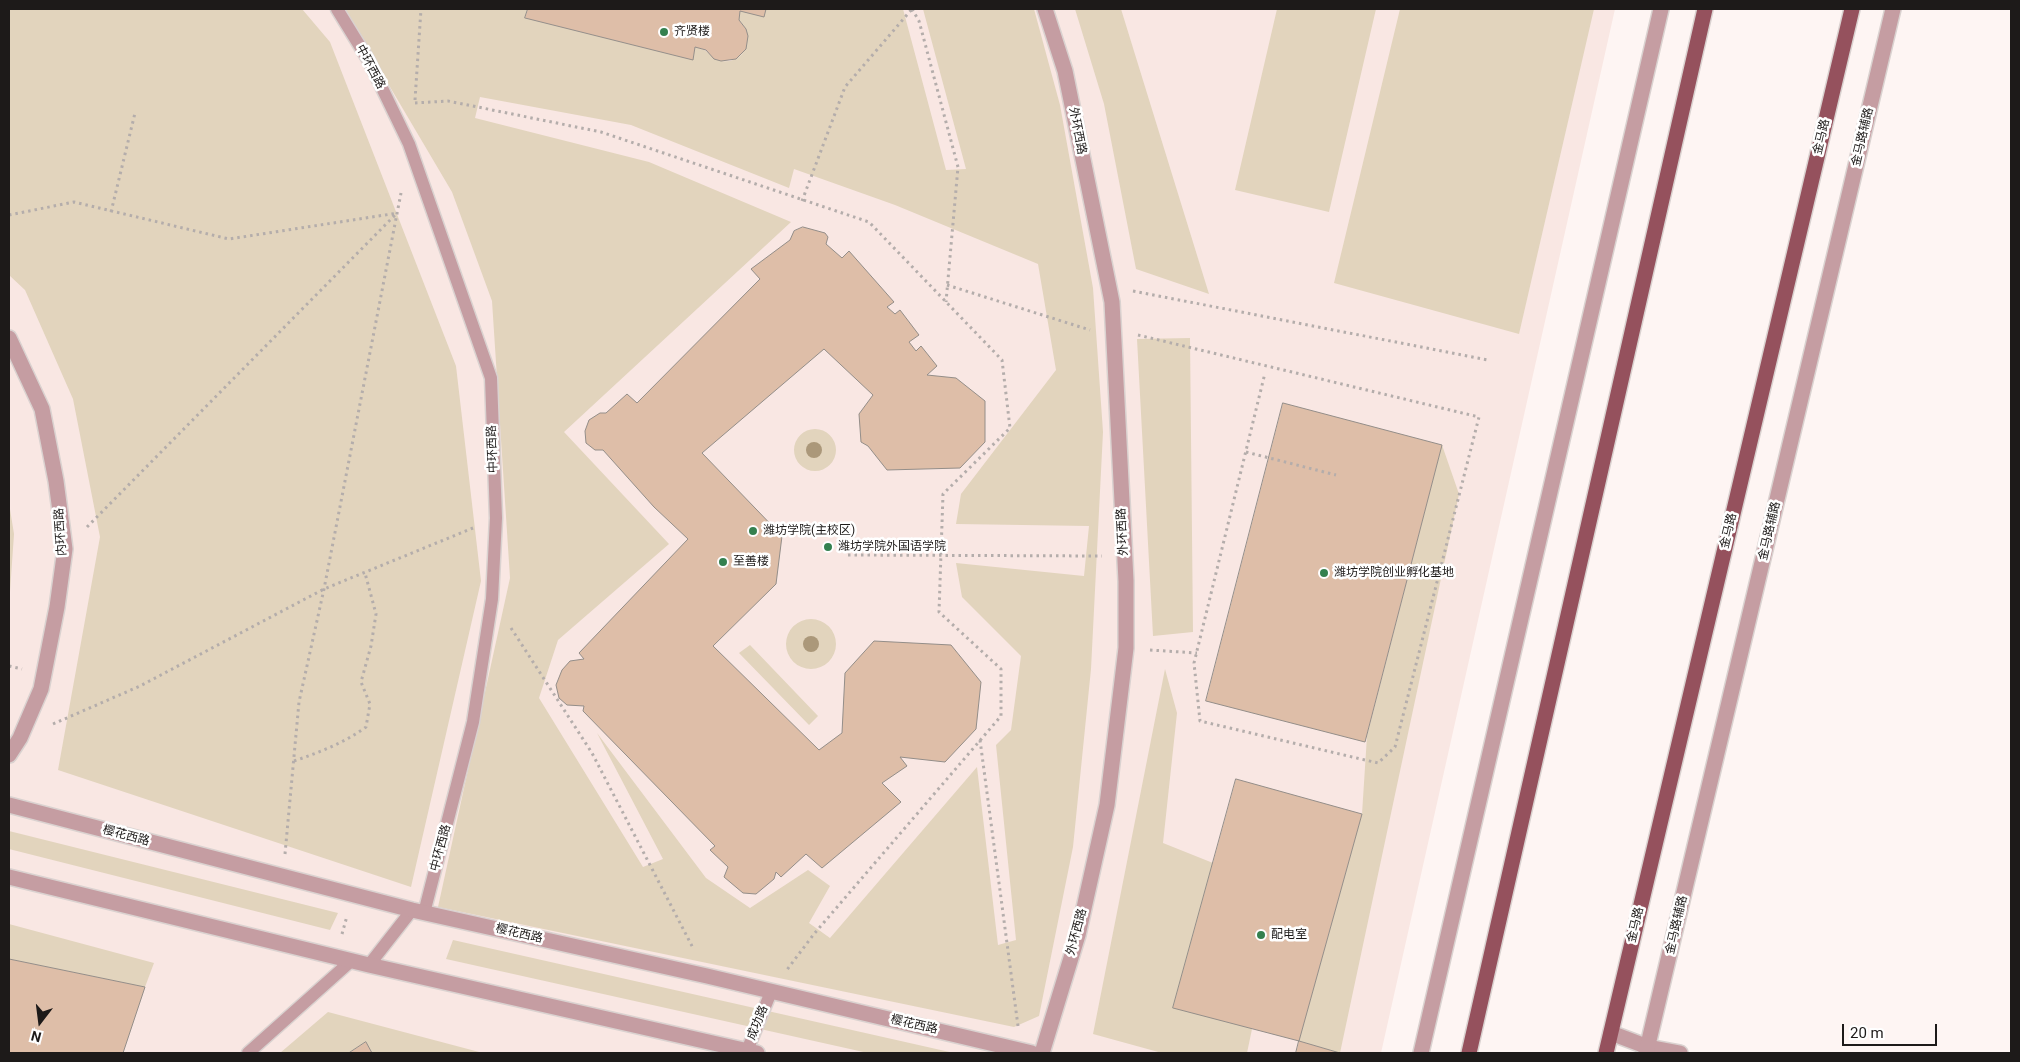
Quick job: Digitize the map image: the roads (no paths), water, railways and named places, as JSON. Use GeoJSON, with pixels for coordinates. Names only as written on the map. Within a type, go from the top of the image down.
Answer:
{"type":"FeatureCollection","features":[{"type":"Feature","properties":{"kind":"main road"},"geometry":{"type":"LineString","coordinates":[[1469,1053],[1705,9]]}},
{"type":"Feature","properties":{"kind":"main road","name":"金马路"},"geometry":{"type":"LineString","coordinates":[[1606,1053],[1852,9]]}},
{"type":"Feature","properties":{"kind":"street","name":"外环西路"},"geometry":{"type":"LineString","coordinates":[[1042,1053],[1078,935],[1107,804],[1126,648],[1125,556],[1114,333],[1108,287],[1065,71],[1045,9]]}},
{"type":"Feature","properties":{"kind":"street"},"geometry":{"type":"LineString","coordinates":[[1422,1053],[1661,9]]}},
{"type":"Feature","properties":{"kind":"street","name":"金马路辅路"},"geometry":{"type":"LineString","coordinates":[[1647,1050],[1893,9]]}},
{"type":"Feature","properties":{"kind":"street","name":"内环西路"},"geometry":{"type":"LineString","coordinates":[[9,338],[42,409],[56,481],[65,549],[57,607],[42,689],[20,738],[9,754]]}},
{"type":"Feature","properties":{"kind":"street","name":"樱花西路"},"geometry":{"type":"LineString","coordinates":[[9,805],[418,911],[1027,1051]]}},
{"type":"Feature","properties":{"kind":"street"},"geometry":{"type":"LineString","coordinates":[[9,877],[352,961],[750,1052]]}},
{"type":"Feature","properties":{"kind":"street"},"geometry":{"type":"LineString","coordinates":[[1611,1032],[1647,1050],[1680,1053]]}},
{"type":"Feature","properties":{"kind":"lane","name":"中环西路"},"geometry":{"type":"LineString","coordinates":[[337,9],[369,61],[408,144],[491,378],[496,518],[492,599],[473,722],[418,911],[369,965]]}},
{"type":"Feature","properties":{"kind":"lane"},"geometry":{"type":"LineString","coordinates":[[248,1053],[352,961]]}},
{"type":"Feature","properties":{"kind":"lane","name":"成功路"},"geometry":{"type":"LineString","coordinates":[[750,1052],[771,992]]}},
{"type":"Feature","properties":{"kind":"place","name":"齐贤楼"},"geometry":{"type":"Point","coordinates":[664,32]}},
{"type":"Feature","properties":{"kind":"place","name":"潍坊学院(主校区)"},"geometry":{"type":"Point","coordinates":[753,531]}},
{"type":"Feature","properties":{"kind":"place","name":"潍坊学院外国语学院"},"geometry":{"type":"Point","coordinates":[828,547]}},
{"type":"Feature","properties":{"kind":"place","name":"至善楼"},"geometry":{"type":"Point","coordinates":[723,562]}},
{"type":"Feature","properties":{"kind":"place","name":"潍坊学院创业孵化基地"},"geometry":{"type":"Point","coordinates":[1324,573]}},
{"type":"Feature","properties":{"kind":"place","name":"配电室"},"geometry":{"type":"Point","coordinates":[1261,935]}}]}
